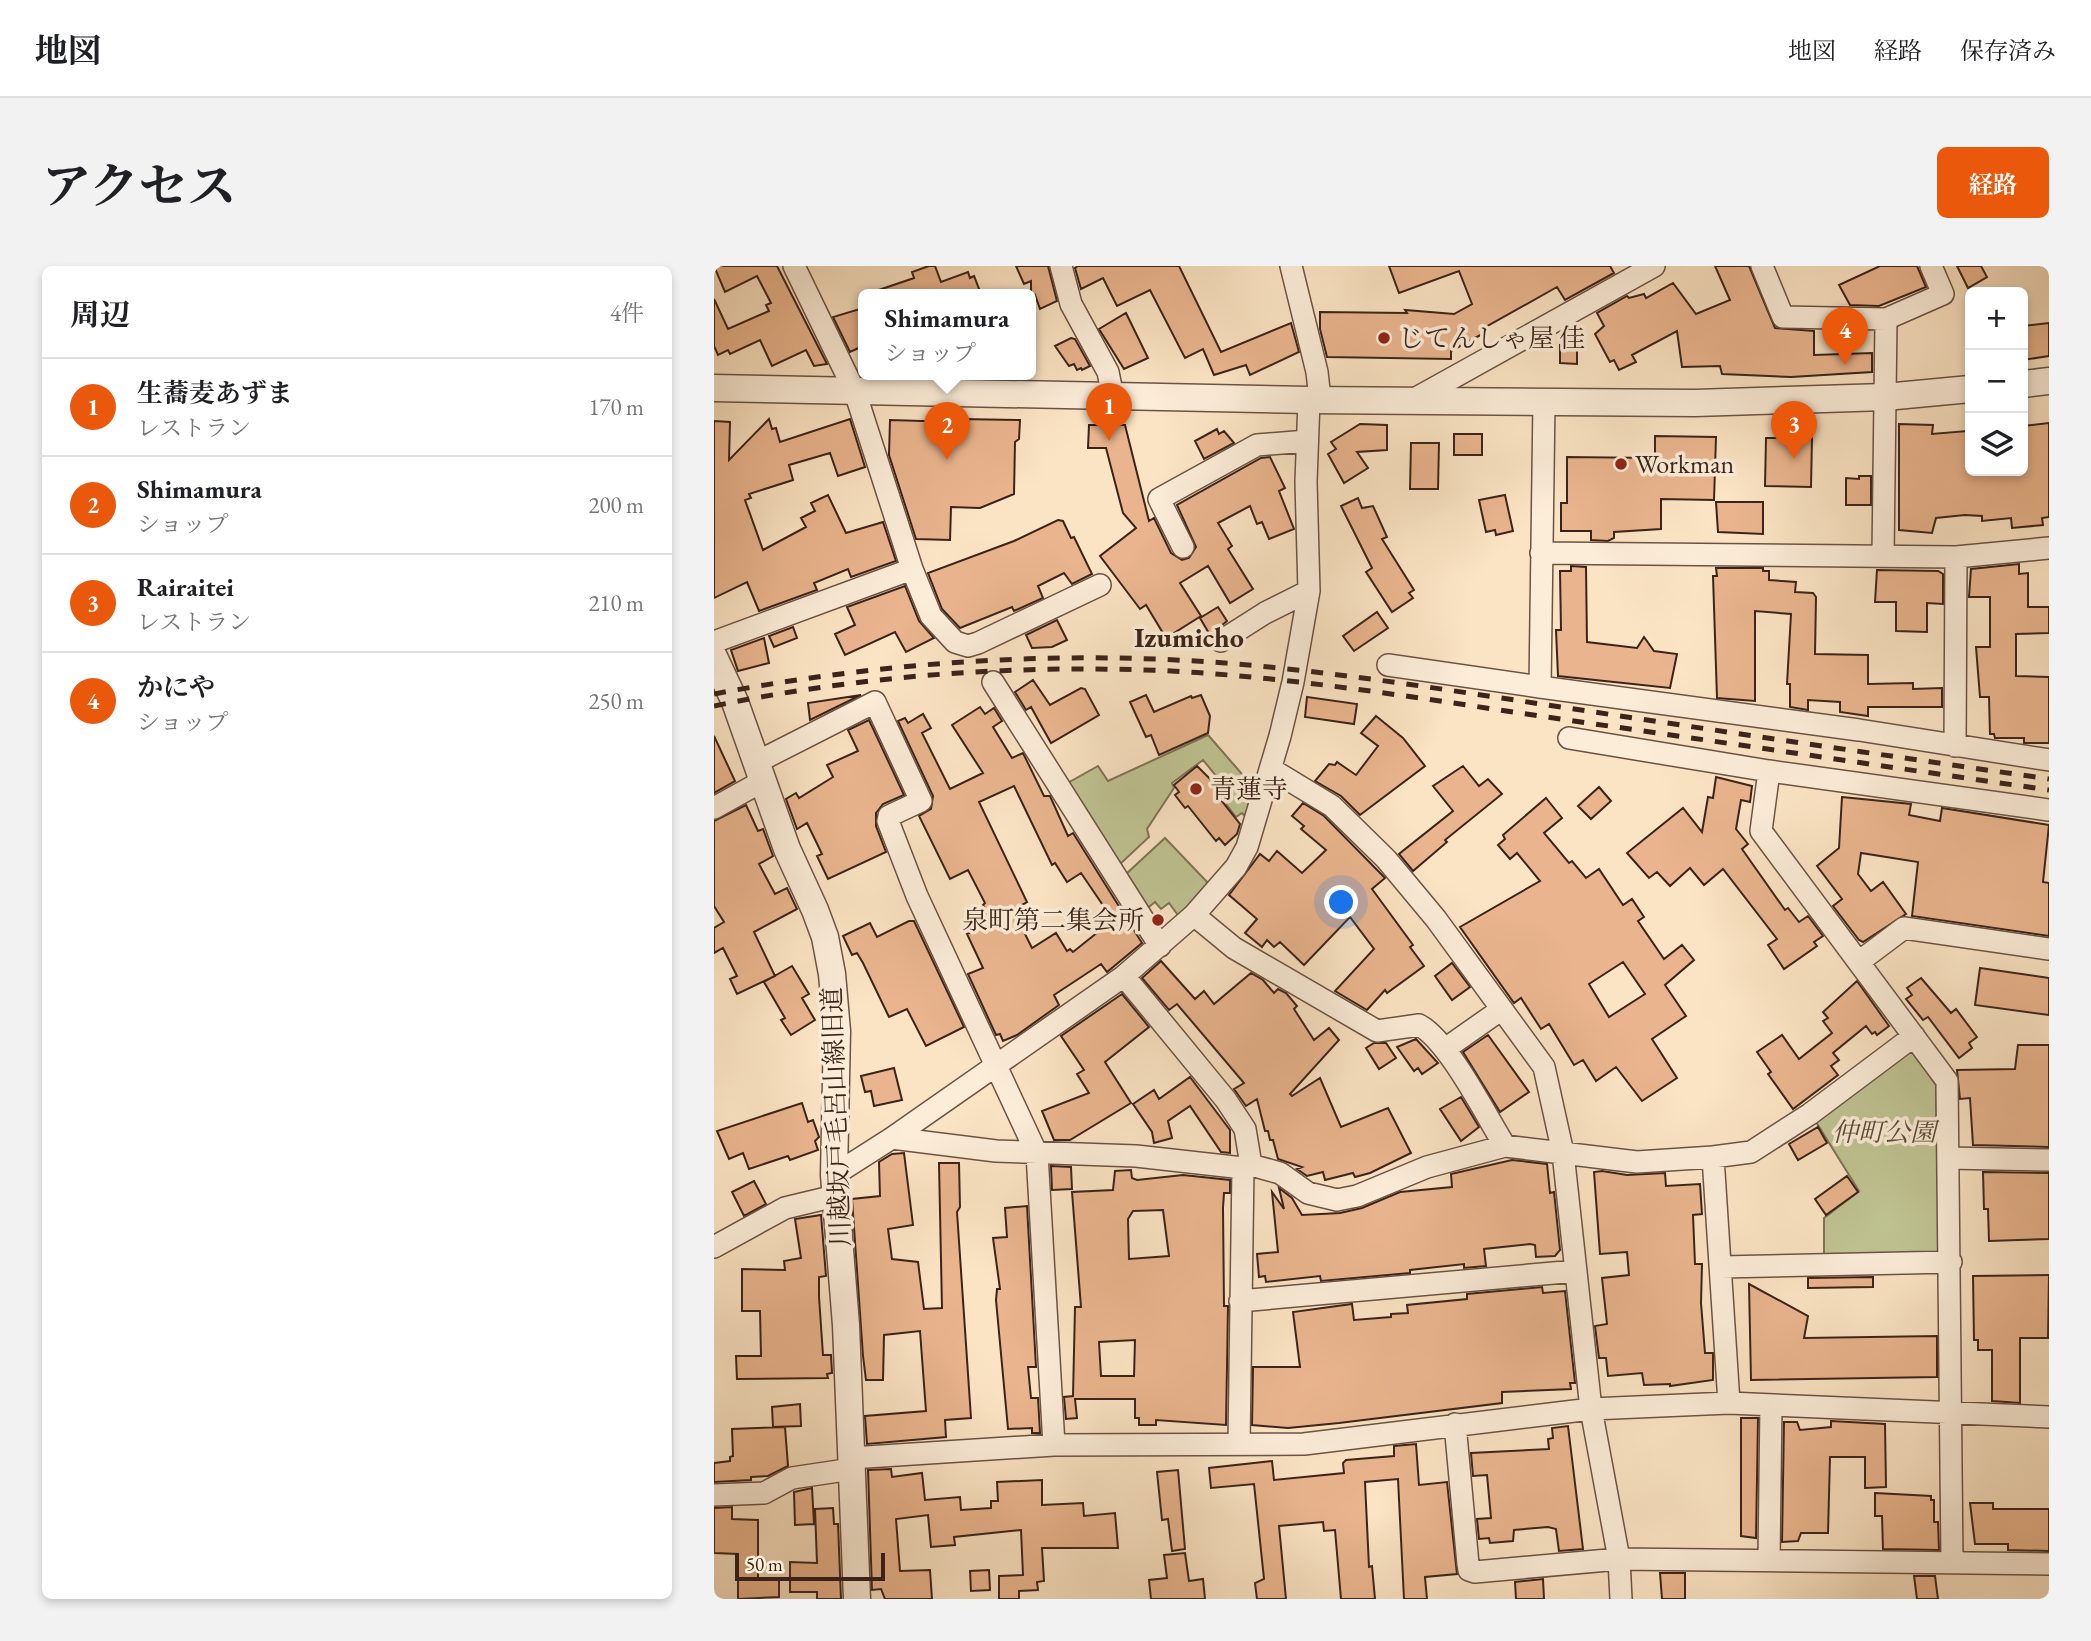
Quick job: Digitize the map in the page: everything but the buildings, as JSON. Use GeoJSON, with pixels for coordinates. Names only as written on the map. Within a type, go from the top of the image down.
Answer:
{"type":"FeatureCollection","features":[{"type":"Feature","properties":{"kind":"street"},"geometry":{"type":"LineString","coordinates":[[794,266],[855,392],[912,569],[931,616],[961,645],[978,643],[1100,585]]}},
{"type":"Feature","properties":{"kind":"street"},"geometry":{"type":"LineString","coordinates":[[714,1247],[834,1185],[892,1138],[1124,976],[1194,915],[1236,867],[1247,847],[1271,769],[1293,682],[1309,591],[1307,441],[1317,372],[1291,266]]}},
{"type":"Feature","properties":{"kind":"street"},"geometry":{"type":"LineString","coordinates":[[1410,401],[1626,272],[1654,266]]}},
{"type":"Feature","properties":{"kind":"street"},"geometry":{"type":"LineString","coordinates":[[1762,266],[1783,317],[1886,319],[1943,293],[1931,266]]}},
{"type":"Feature","properties":{"kind":"street"},"geometry":{"type":"LineString","coordinates":[[1065,267],[1071,304],[1108,372],[1114,397]]}},
{"type":"Feature","properties":{"kind":"street"},"geometry":{"type":"LineString","coordinates":[[1883,556],[1886,319]]}},
{"type":"Feature","properties":{"kind":"street"},"geometry":{"type":"LineString","coordinates":[[2028,383],[2049,381]]}},
{"type":"Feature","properties":{"kind":"street"},"geometry":{"type":"LineString","coordinates":[[714,388],[1114,397],[1696,403],[1885,397],[1965,389]]}},
{"type":"Feature","properties":{"kind":"street"},"geometry":{"type":"LineString","coordinates":[[1541,687],[1544,402]]}},
{"type":"Feature","properties":{"kind":"street"},"geometry":{"type":"LineString","coordinates":[[1183,547],[1159,499],[1257,445],[1307,441]]}},
{"type":"Feature","properties":{"kind":"street"},"geometry":{"type":"LineString","coordinates":[[1541,553],[1955,557],[2049,548]]}},
{"type":"Feature","properties":{"kind":"street"},"geometry":{"type":"LineString","coordinates":[[1955,557],[1955,746]]}},
{"type":"Feature","properties":{"kind":"street"},"geometry":{"type":"LineString","coordinates":[[714,642],[912,569]]}},
{"type":"Feature","properties":{"kind":"street"},"geometry":{"type":"LineString","coordinates":[[1221,641],[1265,613],[1309,591]]}},
{"type":"Feature","properties":{"kind":"street","name":"川越坂戸毛呂山線旧道"},"geometry":{"type":"LineString","coordinates":[[714,657],[735,702],[758,772],[815,910],[830,962],[837,1031],[834,1185],[845,1325],[857,1599]]}},
{"type":"Feature","properties":{"kind":"street"},"geometry":{"type":"LineString","coordinates":[[1388,665],[1859,730],[2049,760]]}},
{"type":"Feature","properties":{"kind":"street"},"geometry":{"type":"LineString","coordinates":[[993,682],[1160,946]]}},
{"type":"Feature","properties":{"kind":"street"},"geometry":{"type":"LineString","coordinates":[[714,808],[758,772],[874,702],[921,800],[889,816],[888,821],[918,896],[1037,1154],[1054,1445]]}},
{"type":"Feature","properties":{"kind":"street"},"geometry":{"type":"LineString","coordinates":[[1569,738],[1769,771],[2049,810]]}},
{"type":"Feature","properties":{"kind":"street"},"geometry":{"type":"LineString","coordinates":[[1271,769],[1332,806],[1386,859],[1436,919],[1544,1067],[1563,1153],[1591,1409],[1619,1559],[1621,1599]]}},
{"type":"Feature","properties":{"kind":"street"},"geometry":{"type":"LineString","coordinates":[[1769,771],[1761,831],[1947,1081],[1951,1262],[1952,1562]]}},
{"type":"Feature","properties":{"kind":"street"},"geometry":{"type":"LineString","coordinates":[[1194,915],[1234,948],[1377,1031],[1419,1025],[1445,1049],[1505,1146]]}},
{"type":"Feature","properties":{"kind":"street"},"geometry":{"type":"LineString","coordinates":[[1860,961],[1904,928],[2049,949]]}},
{"type":"Feature","properties":{"kind":"street"},"geometry":{"type":"LineString","coordinates":[[1124,976],[1226,1100],[1245,1129],[1247,1166],[1240,1301],[1239,1444]]}},
{"type":"Feature","properties":{"kind":"street"},"geometry":{"type":"LineString","coordinates":[[1445,1049],[1502,1009]]}},
{"type":"Feature","properties":{"kind":"street"},"geometry":{"type":"LineString","coordinates":[[892,1138],[1037,1154],[1136,1156],[1247,1166],[1280,1173],[1308,1194],[1337,1200],[1357,1196],[1427,1167],[1505,1146],[1637,1162],[1751,1152],[1810,1114],[1914,1036]]}},
{"type":"Feature","properties":{"kind":"street"},"geometry":{"type":"LineString","coordinates":[[1713,1157],[1729,1403]]}},
{"type":"Feature","properties":{"kind":"street"},"geometry":{"type":"LineString","coordinates":[[1948,1158],[2049,1160]]}},
{"type":"Feature","properties":{"kind":"street"},"geometry":{"type":"LineString","coordinates":[[1721,1267],[1951,1262]]}},
{"type":"Feature","properties":{"kind":"street"},"geometry":{"type":"LineString","coordinates":[[1240,1301],[1576,1271]]}},
{"type":"Feature","properties":{"kind":"street"},"geometry":{"type":"LineString","coordinates":[[714,1495],[756,1495],[792,1478],[851,1463],[1054,1445],[1304,1444],[1591,1409],[1729,1403],[2049,1417]]}},
{"type":"Feature","properties":{"kind":"street"},"geometry":{"type":"LineString","coordinates":[[1769,1559],[1771,1405]]}},
{"type":"Feature","properties":{"kind":"street"},"geometry":{"type":"LineString","coordinates":[[1455,1424],[1469,1570],[1475,1573],[1619,1559],[2049,1564]]}},
{"type":"Feature","properties":{"kind":"green space"},"geometry":{"type":"Polygon","coordinates":[[[1208,735],[1255,789],[1247,818],[1242,813],[1236,817],[1219,795],[1227,789],[1203,760],[1172,783],[1174,788],[1147,829],[1149,837],[1118,866],[1064,785],[1098,766],[1108,781],[1208,735]]]}},
{"type":"Feature","properties":{"kind":"green space"},"geometry":{"type":"Polygon","coordinates":[[[1165,838],[1210,885],[1180,918],[1169,903],[1161,909],[1155,902],[1143,912],[1125,875],[1165,838]]]}},
{"type":"Feature","properties":{"kind":"green space","name":"仲町公園"},"geometry":{"type":"Polygon","coordinates":[[[1912,1050],[1936,1085],[1939,1253],[1824,1258],[1824,1218],[1859,1191],[1813,1117],[1912,1050]]]}},
{"type":"Feature","properties":{"kind":"railway"},"geometry":{"type":"LineString","coordinates":[[714,694],[841,674],[969,662],[1097,658],[1225,663],[1318,672],[2049,779]]}},
{"type":"Feature","properties":{"kind":"railway"},"geometry":{"type":"LineString","coordinates":[[714,706],[827,686],[941,674],[1056,669],[1221,674],[1370,691],[2049,790]]}},
{"type":"Feature","properties":{"kind":"place","name":"じてんしゃ屋 佳"},"geometry":{"type":"Point","coordinates":[1384,338]}},
{"type":"Feature","properties":{"kind":"place","name":"かにや"},"geometry":{"type":"Point","coordinates":[1845,365]}},
{"type":"Feature","properties":{"kind":"place","name":"生蕎麦あずま"},"geometry":{"type":"Point","coordinates":[1109,441]}},
{"type":"Feature","properties":{"kind":"place","name":"Rairaitei"},"geometry":{"type":"Point","coordinates":[1794,459]}},
{"type":"Feature","properties":{"kind":"place","name":"Shimamura"},"geometry":{"type":"Point","coordinates":[947,460]}},
{"type":"Feature","properties":{"kind":"place","name":"Workman"},"geometry":{"type":"Point","coordinates":[1621,464]}},
{"type":"Feature","properties":{"kind":"place","name":"青蓮寺"},"geometry":{"type":"Point","coordinates":[1196,789]}},
{"type":"Feature","properties":{"kind":"place","name":"泉町第二集会所"},"geometry":{"type":"Point","coordinates":[1158,920]}},
{"type":"Feature","properties":{"kind":"district","name":"Izumicho"},"geometry":{"type":"Point","coordinates":[1189,637]}}]}
